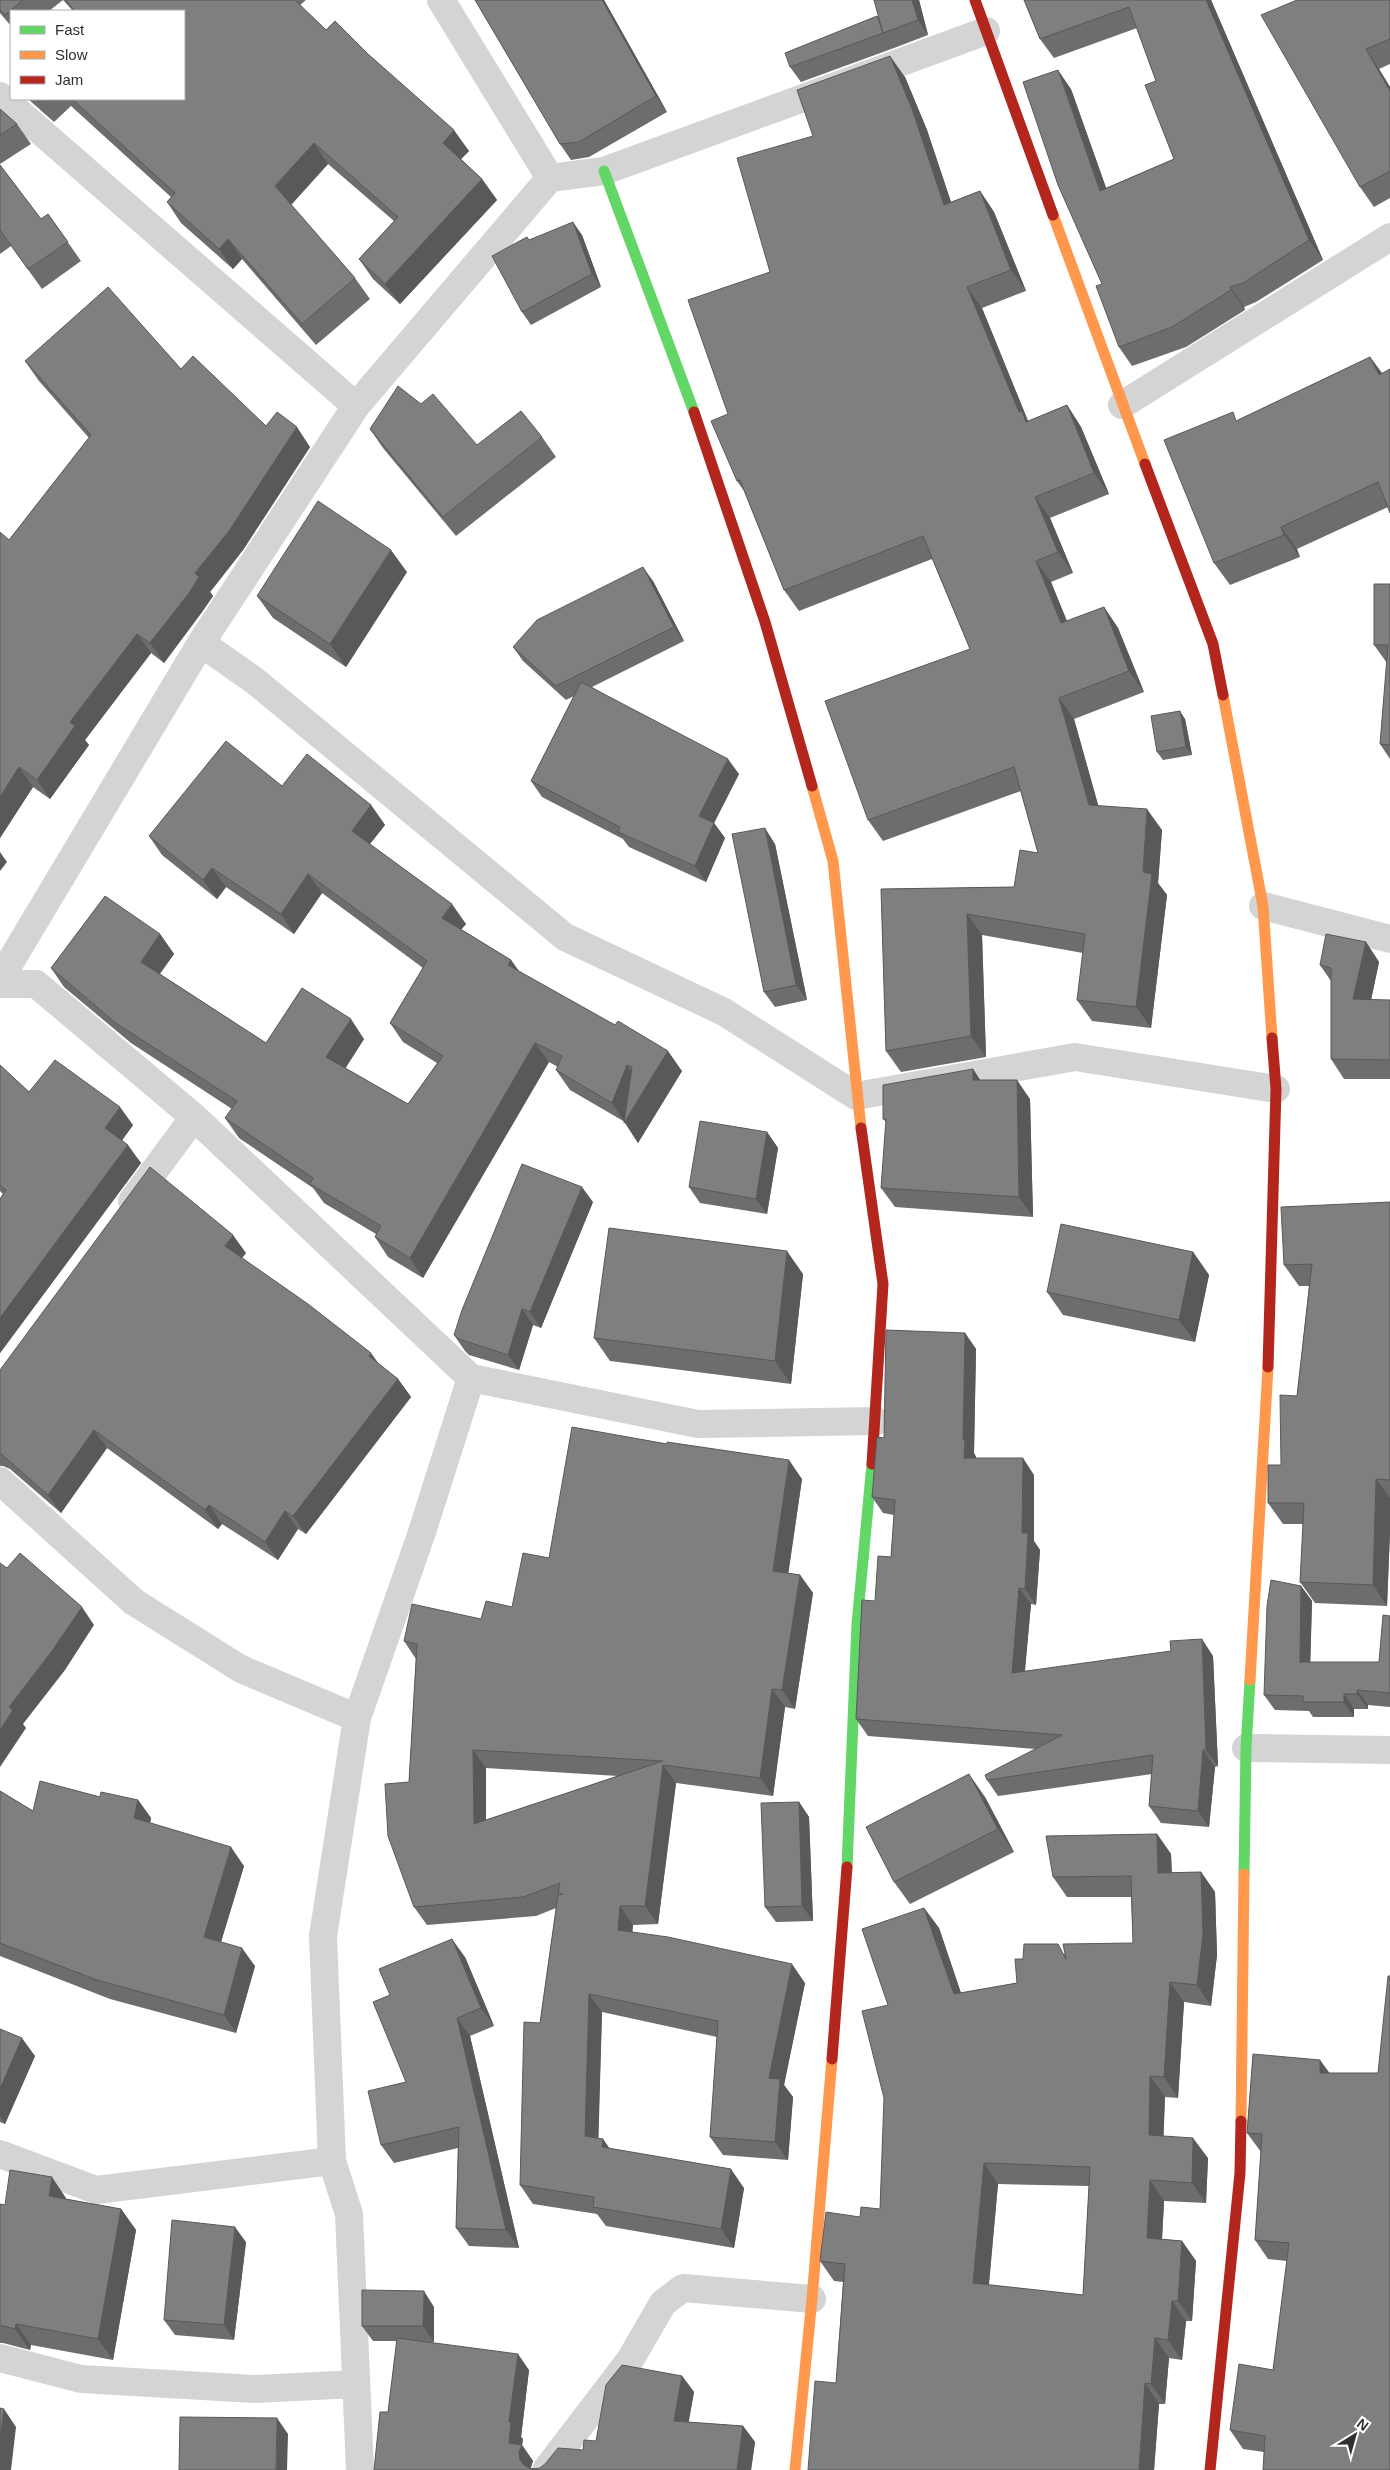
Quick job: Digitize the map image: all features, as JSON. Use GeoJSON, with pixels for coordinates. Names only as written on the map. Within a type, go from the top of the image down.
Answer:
{"type":"FeatureCollection","features":[{"type":"Feature","properties":{"kind":"street"},"geometry":{"type":"LineString","coordinates":[[441,0],[550,178]]}},
{"type":"Feature","properties":{"kind":"street"},"geometry":{"type":"LineString","coordinates":[[975,0],[1122,405],[1213,644],[1263,906],[1276,1089],[1267,1405],[1246,1748],[1240,2173],[1210,2470]]}},
{"type":"Feature","properties":{"kind":"street"},"geometry":{"type":"LineString","coordinates":[[0,979],[201,643],[356,406],[550,178],[604,171],[986,31]]}},
{"type":"Feature","properties":{"kind":"street"},"geometry":{"type":"LineString","coordinates":[[0,96],[356,406]]}},
{"type":"Feature","properties":{"kind":"street"},"geometry":{"type":"LineString","coordinates":[[604,171],[679,368],[762,613],[833,861],[856,1096],[883,1284],[876,1421],[857,1624],[846,1883],[812,2299],[795,2470]]}},
{"type":"Feature","properties":{"kind":"street"},"geometry":{"type":"LineString","coordinates":[[1122,405],[1390,237]]}},
{"type":"Feature","properties":{"kind":"street"},"geometry":{"type":"LineString","coordinates":[[201,643],[255,681],[565,937],[724,1012],[856,1096],[1075,1057],[1276,1089]]}},
{"type":"Feature","properties":{"kind":"street"},"geometry":{"type":"LineString","coordinates":[[1263,906],[1390,939]]}},
{"type":"Feature","properties":{"kind":"street"},"geometry":{"type":"LineString","coordinates":[[0,984],[36,984],[194,1118],[471,1378],[698,1424],[876,1421]]}},
{"type":"Feature","properties":{"kind":"street"},"geometry":{"type":"LineString","coordinates":[[118,1221],[194,1118]]}},
{"type":"Feature","properties":{"kind":"street"},"geometry":{"type":"LineString","coordinates":[[360,2470],[349,2214],[332,2161],[323,1936],[357,1718],[421,1535],[471,1378]]}},
{"type":"Feature","properties":{"kind":"street"},"geometry":{"type":"LineString","coordinates":[[0,1481],[134,1602],[241,1669],[357,1718]]}},
{"type":"Feature","properties":{"kind":"street"},"geometry":{"type":"LineString","coordinates":[[1246,1748],[1390,1750]]}},
{"type":"Feature","properties":{"kind":"street"},"geometry":{"type":"LineString","coordinates":[[0,2154],[96,2190],[332,2161]]}},
{"type":"Feature","properties":{"kind":"street"},"geometry":{"type":"LineString","coordinates":[[546,2470],[630,2360],[663,2303],[683,2288],[812,2299]]}},
{"type":"Feature","properties":{"kind":"street"},"geometry":{"type":"LineString","coordinates":[[0,2358],[81,2379],[255,2388],[356,2384]]}},
{"type":"Feature","properties":{"kind":"building"},"geometry":{"type":"Polygon","coordinates":[[[0,0],[23,0],[5,15],[0,10],[0,0]]]}},
{"type":"Feature","properties":{"kind":"building"},"geometry":{"type":"Polygon","coordinates":[[[66,0],[295,0],[326,30],[335,21],[368,54],[454,130],[443,143],[482,179],[385,284],[359,259],[398,217],[314,143],[275,186],[355,278],[302,324],[228,239],[219,249],[167,202],[175,193],[73,100],[185,100],[185,10],[74,10],[66,0]]]}},
{"type":"Feature","properties":{"kind":"building"},"geometry":{"type":"Polygon","coordinates":[[[475,0],[602,0],[656,96],[579,142],[560,144],[475,0]]]}},
{"type":"Feature","properties":{"kind":"building"},"geometry":{"type":"Polygon","coordinates":[[[874,0],[912,0],[918,20],[883,33],[874,0]]]}},
{"type":"Feature","properties":{"kind":"building"},"geometry":{"type":"Polygon","coordinates":[[[1024,0],[1206,0],[1309,240],[1243,283],[1230,287],[1231,290],[1172,327],[1119,347],[1096,286],[1102,284],[1058,185],[1023,82],[1058,70],[1100,191],[1174,159],[1145,85],[1156,81],[1129,7],[1040,39],[1024,0]]]}},
{"type":"Feature","properties":{"kind":"building"},"geometry":{"type":"Polygon","coordinates":[[[1297,0],[1390,0],[1390,39],[1366,49],[1390,91],[1390,171],[1360,187],[1261,15],[1297,0]]]}},
{"type":"Feature","properties":{"kind":"building"},"geometry":{"type":"Polygon","coordinates":[[[877,16],[883,33],[790,67],[785,53],[877,16]]]}},
{"type":"Feature","properties":{"kind":"building"},"geometry":{"type":"Polygon","coordinates":[[[890,56],[912,109],[944,205],[980,191],[1011,270],[967,287],[1019,412],[1022,411],[1026,422],[1067,405],[1094,473],[1035,497],[1058,552],[1036,561],[1061,623],[1104,607],[1129,671],[1059,698],[1089,805],[1147,809],[1143,872],[1152,874],[1136,1007],[1077,1000],[1085,934],[967,914],[971,1036],[886,1051],[881,889],[1014,887],[1020,850],[1038,853],[1014,767],[868,820],[825,701],[970,649],[923,536],[784,590],[740,480],[737,481],[711,421],[728,414],[688,300],[770,272],[737,158],[813,136],[797,90],[890,56]]]}},
{"type":"Feature","properties":{"kind":"building"},"geometry":{"type":"Polygon","coordinates":[[[0,109],[17,124],[0,135],[0,109]]]}},
{"type":"Feature","properties":{"kind":"building"},"geometry":{"type":"Polygon","coordinates":[[[0,165],[41,219],[48,214],[68,242],[28,269],[0,230],[0,165]]]}},
{"type":"Feature","properties":{"kind":"building"},"geometry":{"type":"Polygon","coordinates":[[[573,222],[592,274],[522,312],[492,256],[527,237],[529,240],[573,222]]]}},
{"type":"Feature","properties":{"kind":"building"},"geometry":{"type":"Polygon","coordinates":[[[108,287],[181,369],[193,356],[266,426],[277,412],[297,427],[229,531],[195,573],[199,577],[189,593],[150,643],[137,634],[70,722],[75,726],[37,780],[19,767],[0,797],[0,532],[9,540],[91,435],[25,361],[108,287]]]}},
{"type":"Feature","properties":{"kind":"building"},"geometry":{"type":"Polygon","coordinates":[[[1370,357],[1379,375],[1390,369],[1390,513],[1378,482],[1281,527],[1284,535],[1214,563],[1164,440],[1233,412],[1236,421],[1370,357]]]}},
{"type":"Feature","properties":{"kind":"building"},"geometry":{"type":"Polygon","coordinates":[[[398,386],[421,404],[433,394],[477,445],[521,411],[542,437],[443,517],[370,429],[398,386]]]}},
{"type":"Feature","properties":{"kind":"building"},"geometry":{"type":"Polygon","coordinates":[[[318,501],[391,550],[330,644],[257,596],[318,501]]]}},
{"type":"Feature","properties":{"kind":"building"},"geometry":{"type":"Polygon","coordinates":[[[643,567],[674,627],[556,686],[513,647],[537,620],[643,567]]]}},
{"type":"Feature","properties":{"kind":"building"},"geometry":{"type":"Polygon","coordinates":[[[1374,584],[1390,584],[1390,745],[1380,744],[1388,645],[1374,645],[1374,584]]]}},
{"type":"Feature","properties":{"kind":"building"},"geometry":{"type":"Polygon","coordinates":[[[581,682],[728,759],[699,816],[714,823],[695,866],[618,832],[620,827],[531,781],[581,682]]]}},
{"type":"Feature","properties":{"kind":"building"},"geometry":{"type":"Polygon","coordinates":[[[1180,711],[1186,747],[1157,752],[1151,716],[1180,711]]]}},
{"type":"Feature","properties":{"kind":"building"},"geometry":{"type":"Polygon","coordinates":[[[226,741],[282,786],[307,754],[371,805],[352,831],[452,904],[442,918],[511,960],[508,965],[615,1025],[618,1021],[668,1051],[624,1123],[632,1067],[627,1065],[612,1103],[556,1070],[562,1056],[535,1043],[410,1258],[375,1237],[381,1226],[310,1184],[313,1178],[225,1118],[237,1101],[117,1024],[51,968],[105,896],[160,934],[141,962],[266,1043],[302,988],[351,1019],[326,1057],[408,1104],[443,1056],[390,1023],[427,961],[308,874],[281,914],[212,868],[203,880],[149,836],[226,741]]]}},
{"type":"Feature","properties":{"kind":"building"},"geometry":{"type":"Polygon","coordinates":[[[765,828],[796,985],[764,992],[732,834],[765,828]]]}},
{"type":"Feature","properties":{"kind":"building"},"geometry":{"type":"Polygon","coordinates":[[[1326,934],[1366,942],[1353,999],[1390,1000],[1390,1060],[1331,1059],[1331,968],[1320,965],[1326,934]]]}},
{"type":"Feature","properties":{"kind":"building"},"geometry":{"type":"Polygon","coordinates":[[[55,1060],[120,1107],[105,1128],[128,1145],[0,1318],[0,1199],[6,1190],[0,1185],[0,1065],[29,1092],[55,1060]]]}},
{"type":"Feature","properties":{"kind":"building"},"geometry":{"type":"Polygon","coordinates":[[[973,1069],[973,1080],[1017,1080],[1019,1197],[881,1188],[886,1119],[883,1119],[883,1085],[973,1069]]]}},
{"type":"Feature","properties":{"kind":"building"},"geometry":{"type":"Polygon","coordinates":[[[700,1121],[767,1132],[756,1199],[689,1187],[700,1121]]]}},
{"type":"Feature","properties":{"kind":"building"},"geometry":{"type":"Polygon","coordinates":[[[522,1164],[582,1187],[530,1312],[522,1309],[508,1355],[459,1339],[454,1335],[462,1310],[522,1164]]]}},
{"type":"Feature","properties":{"kind":"building"},"geometry":{"type":"Polygon","coordinates":[[[150,1167],[233,1235],[225,1246],[308,1304],[371,1353],[369,1356],[398,1379],[293,1516],[285,1511],[265,1542],[209,1505],[205,1510],[94,1430],[48,1495],[0,1453],[0,1370],[150,1167]]]}},
{"type":"Feature","properties":{"kind":"building"},"geometry":{"type":"Polygon","coordinates":[[[1390,1202],[1390,1480],[1376,1479],[1373,1585],[1300,1582],[1304,1503],[1268,1503],[1268,1465],[1281,1465],[1280,1395],[1297,1396],[1312,1264],[1284,1265],[1281,1207],[1390,1202]]]}},
{"type":"Feature","properties":{"kind":"building"},"geometry":{"type":"Polygon","coordinates":[[[1061,1224],[1193,1252],[1179,1320],[1047,1292],[1061,1224]]]}},
{"type":"Feature","properties":{"kind":"building"},"geometry":{"type":"Polygon","coordinates":[[[609,1228],[787,1251],[775,1361],[594,1338],[609,1228]]]}},
{"type":"Feature","properties":{"kind":"building"},"geometry":{"type":"Polygon","coordinates":[[[886,1330],[965,1333],[964,1458],[1023,1458],[1022,1533],[1028,1533],[1025,1589],[1019,1588],[1012,1673],[1171,1651],[1170,1641],[1202,1639],[1206,1750],[1203,1750],[1198,1811],[1149,1806],[1153,1755],[987,1780],[985,1775],[1062,1735],[856,1719],[862,1600],[875,1601],[878,1556],[891,1557],[895,1500],[872,1497],[877,1437],[884,1438],[886,1330]]]}},
{"type":"Feature","properties":{"kind":"building"},"geometry":{"type":"Polygon","coordinates":[[[572,1427],[667,1444],[667,1442],[789,1460],[773,1571],[800,1575],[782,1690],[772,1689],[760,1778],[663,1765],[645,1906],[620,1906],[618,1930],[668,1937],[792,1964],[769,2078],[780,2079],[775,2142],[710,2137],[718,2021],[589,1994],[585,2136],[603,2139],[602,2147],[731,2169],[721,2229],[593,2207],[594,2197],[520,2185],[524,2022],[540,2023],[558,1895],[563,1894],[558,1894],[560,1883],[523,1897],[414,1907],[388,1836],[385,1784],[409,1782],[417,1644],[404,1641],[412,1604],[481,1619],[486,1601],[512,1607],[523,1553],[549,1558],[572,1427]],[[473,1750],[474,1824],[663,1761],[473,1750]]]}},
{"type":"Feature","properties":{"kind":"building"},"geometry":{"type":"Polygon","coordinates":[[[20,1553],[82,1607],[52,1651],[9,1707],[13,1710],[0,1730],[0,1563],[7,1568],[20,1553]]]}},
{"type":"Feature","properties":{"kind":"building"},"geometry":{"type":"Polygon","coordinates":[[[1271,1580],[1301,1586],[1300,1662],[1379,1662],[1383,1615],[1390,1616],[1390,1693],[1357,1690],[1357,1694],[1344,1694],[1344,1702],[1303,1702],[1303,1696],[1264,1695],[1267,1606],[1271,1580]]]}},
{"type":"Feature","properties":{"kind":"building"},"geometry":{"type":"Polygon","coordinates":[[[969,1774],[998,1829],[894,1882],[866,1827],[969,1774]]]}},
{"type":"Feature","properties":{"kind":"building"},"geometry":{"type":"Polygon","coordinates":[[[40,1781],[100,1797],[101,1792],[138,1800],[134,1818],[231,1847],[204,1937],[242,1948],[224,2015],[97,1980],[0,1943],[0,1791],[33,1811],[40,1781]]]}},
{"type":"Feature","properties":{"kind":"building"},"geometry":{"type":"Polygon","coordinates":[[[799,1802],[802,1906],[765,1907],[761,1803],[799,1802]]]}},
{"type":"Feature","properties":{"kind":"building"},"geometry":{"type":"Polygon","coordinates":[[[1157,1834],[1158,1873],[1201,1872],[1203,1934],[1197,1985],[1170,1982],[1164,2077],[1150,2076],[1149,2135],[1193,2138],[1192,2183],[1150,2180],[1147,2238],[1182,2241],[1178,2301],[1172,2301],[1168,2340],[1155,2338],[1151,2384],[1145,2383],[1139,2470],[808,2470],[815,2381],[836,2383],[845,2264],[820,2261],[826,2212],[860,2217],[861,2207],[880,2209],[884,2098],[862,2011],[888,2005],[862,1929],[924,1908],[954,1994],[1017,1983],[1015,1959],[1023,1959],[1024,1944],[1058,1944],[1066,1959],[1063,1944],[1133,1943],[1131,1876],[1053,1877],[1046,1836],[1157,1834]],[[984,2163],[973,2283],[1083,2295],[1090,2167],[984,2163]]]}},
{"type":"Feature","properties":{"kind":"building"},"geometry":{"type":"Polygon","coordinates":[[[452,1939],[481,2008],[457,2018],[506,2230],[456,2228],[459,2127],[381,2145],[368,2091],[406,2082],[373,2002],[390,1995],[379,1969],[452,1939]]]}},
{"type":"Feature","properties":{"kind":"building"},"geometry":{"type":"Polygon","coordinates":[[[1388,1976],[1390,1976],[1390,2470],[1263,2470],[1265,2436],[1230,2430],[1239,2364],[1273,2370],[1289,2243],[1255,2240],[1262,2134],[1247,2133],[1253,2054],[1320,2060],[1320,2073],[1378,2073],[1388,1976]]]}},
{"type":"Feature","properties":{"kind":"building"},"geometry":{"type":"Polygon","coordinates":[[[0,2029],[22,2038],[0,2089],[0,2029]]]}},
{"type":"Feature","properties":{"kind":"building"},"geometry":{"type":"Polygon","coordinates":[[[10,2170],[52,2177],[49,2196],[121,2209],[98,2339],[16,2324],[15,2329],[0,2325],[0,2204],[5,2205],[10,2170]]]}},
{"type":"Feature","properties":{"kind":"building"},"geometry":{"type":"Polygon","coordinates":[[[172,2220],[235,2227],[224,2325],[164,2320],[172,2220]]]}},
{"type":"Feature","properties":{"kind":"building"},"geometry":{"type":"Polygon","coordinates":[[[362,2290],[424,2291],[423,2326],[362,2326],[362,2290]]]}},
{"type":"Feature","properties":{"kind":"building"},"geometry":{"type":"Polygon","coordinates":[[[397,2338],[518,2354],[509,2422],[511,2422],[509,2443],[522,2445],[519,2452],[520,2460],[525,2466],[532,2469],[540,2468],[558,2448],[583,2450],[584,2440],[596,2441],[606,2385],[622,2365],[682,2376],[674,2421],[743,2426],[737,2470],[374,2470],[380,2412],[388,2412],[397,2338]]]}},
{"type":"Feature","properties":{"kind":"building"},"geometry":{"type":"Polygon","coordinates":[[[0,2408],[4,2409],[0,2438],[0,2408]]]}},
{"type":"Feature","properties":{"kind":"building"},"geometry":{"type":"Polygon","coordinates":[[[180,2417],[277,2418],[276,2470],[179,2470],[180,2417]]]}},
{"type":"Feature","properties":{"kind":"traffic: fast"},"geometry":{"type":"LineString","coordinates":[[604,171],[694,412]]}},
{"type":"Feature","properties":{"kind":"traffic: fast"},"geometry":{"type":"LineString","coordinates":[[847,1867],[857,1624],[872,1464]]}},
{"type":"Feature","properties":{"kind":"traffic: fast"},"geometry":{"type":"LineString","coordinates":[[1244,1874],[1246,1748],[1250,1680]]}},
{"type":"Feature","properties":{"kind":"traffic: slow"},"geometry":{"type":"LineString","coordinates":[[1053,215],[1145,464]]}},
{"type":"Feature","properties":{"kind":"traffic: slow"},"geometry":{"type":"LineString","coordinates":[[1223,695],[1263,906],[1272,1038]]}},
{"type":"Feature","properties":{"kind":"traffic: slow"},"geometry":{"type":"LineString","coordinates":[[812,786],[833,861],[861,1128]]}},
{"type":"Feature","properties":{"kind":"traffic: slow"},"geometry":{"type":"LineString","coordinates":[[1250,1680],[1268,1367]]}},
{"type":"Feature","properties":{"kind":"traffic: slow"},"geometry":{"type":"LineString","coordinates":[[1241,2121],[1244,1874]]}},
{"type":"Feature","properties":{"kind":"traffic: slow"},"geometry":{"type":"LineString","coordinates":[[795,2470],[812,2299],[832,2059]]}},
{"type":"Feature","properties":{"kind":"traffic: jam"},"geometry":{"type":"LineString","coordinates":[[975,0],[1053,215]]}},
{"type":"Feature","properties":{"kind":"traffic: jam"},"geometry":{"type":"LineString","coordinates":[[694,412],[765,622],[812,786]]}},
{"type":"Feature","properties":{"kind":"traffic: jam"},"geometry":{"type":"LineString","coordinates":[[1145,464],[1213,644],[1223,695]]}},
{"type":"Feature","properties":{"kind":"traffic: jam"},"geometry":{"type":"LineString","coordinates":[[1268,1367],[1276,1089],[1272,1038]]}},
{"type":"Feature","properties":{"kind":"traffic: jam"},"geometry":{"type":"LineString","coordinates":[[861,1128],[883,1284],[872,1464]]}},
{"type":"Feature","properties":{"kind":"traffic: jam"},"geometry":{"type":"LineString","coordinates":[[832,2059],[847,1867]]}},
{"type":"Feature","properties":{"kind":"traffic: jam"},"geometry":{"type":"LineString","coordinates":[[1210,2470],[1240,2173],[1241,2121]]}}]}
